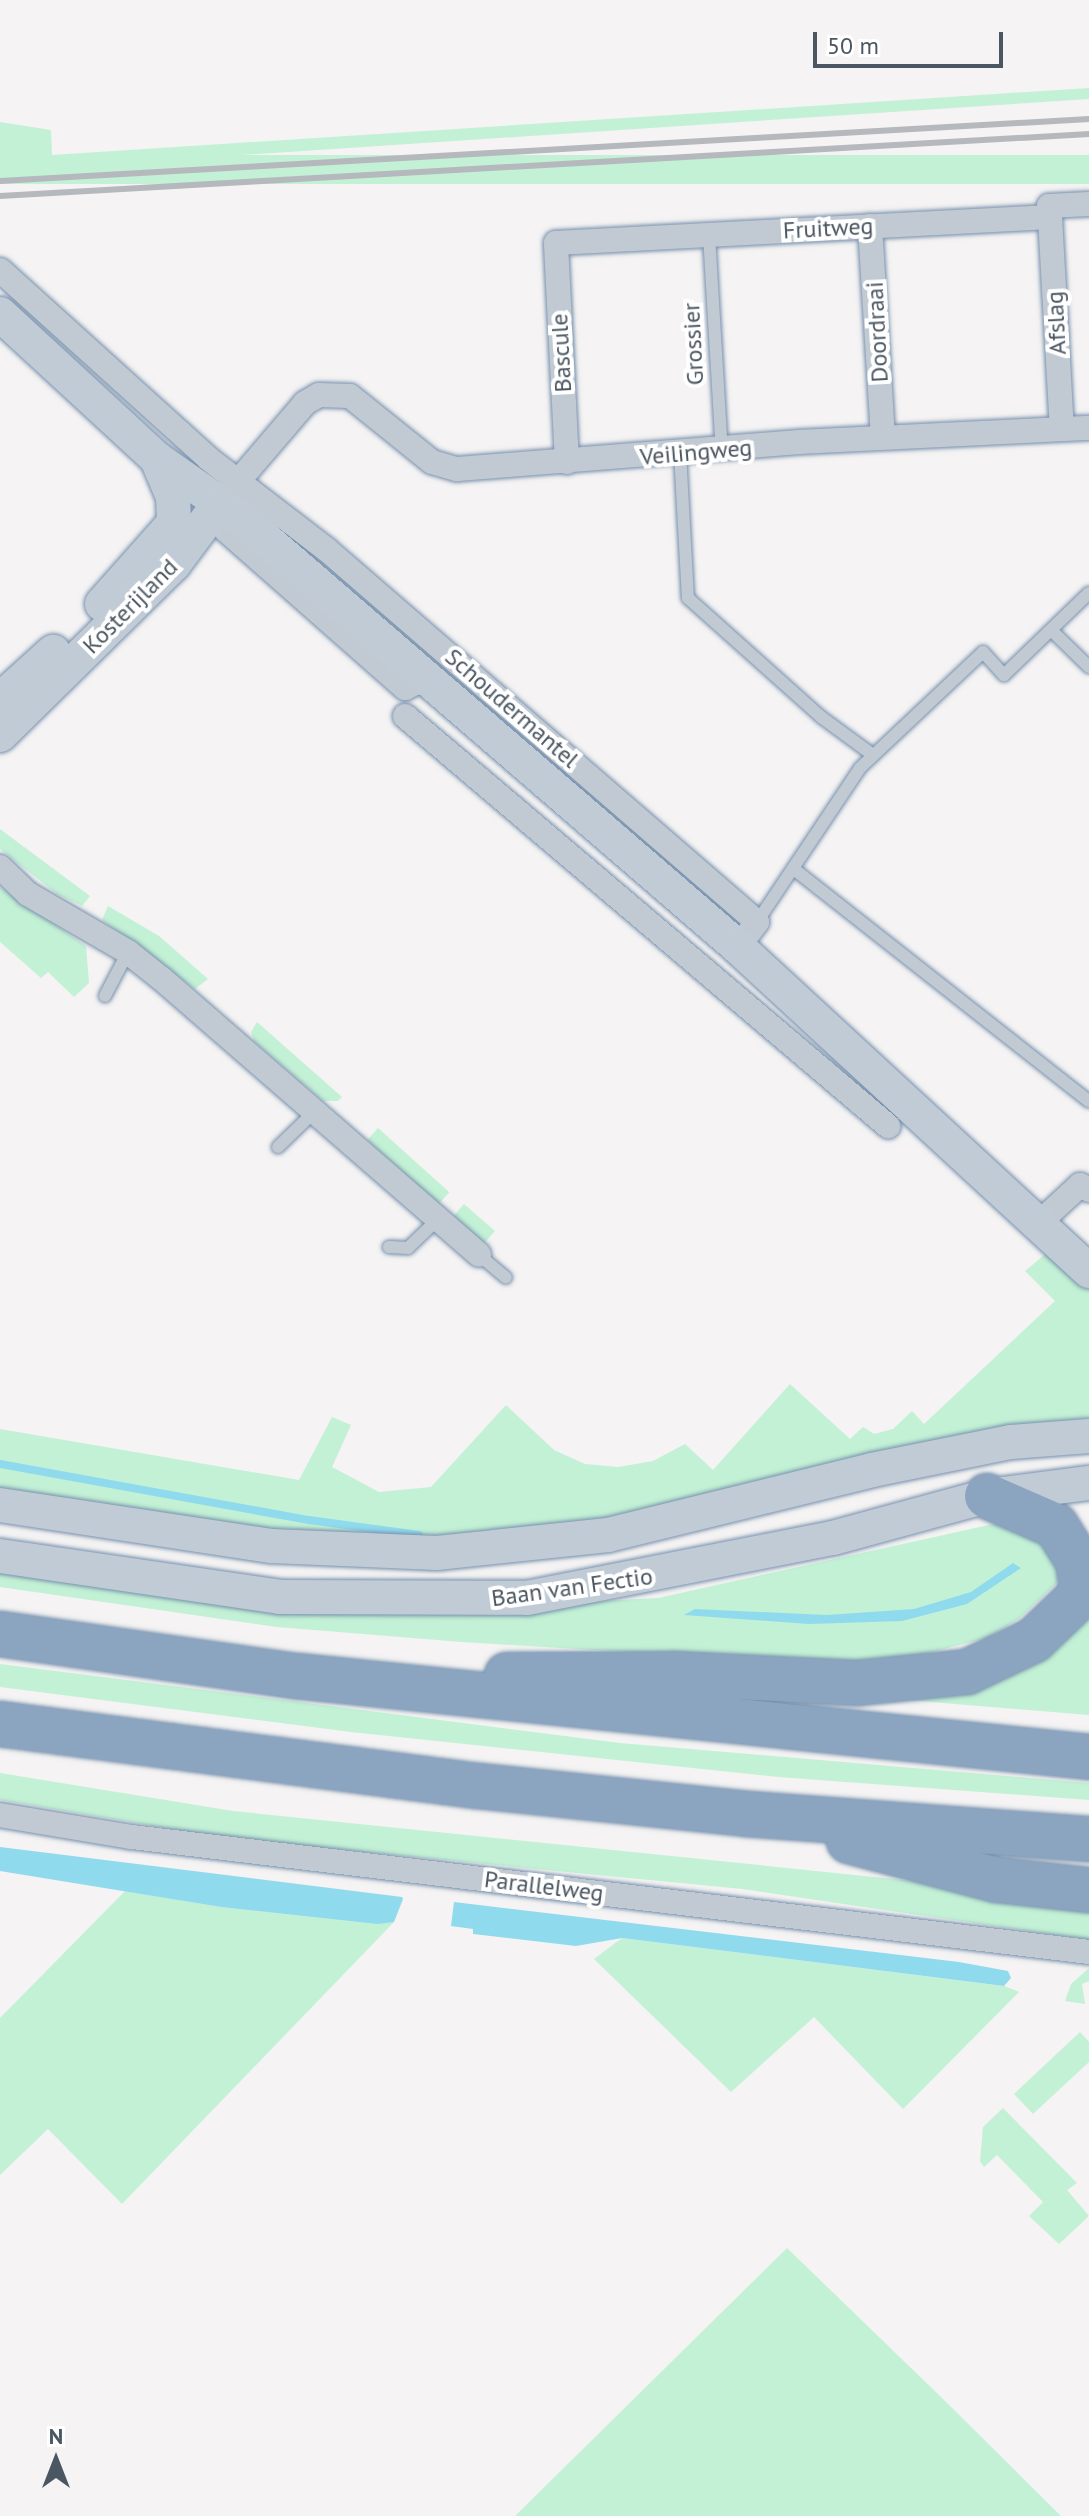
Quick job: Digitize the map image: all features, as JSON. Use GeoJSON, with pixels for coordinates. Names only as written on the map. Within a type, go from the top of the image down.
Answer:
{"type":"FeatureCollection","features":[{"type":"Feature","properties":{"kind":"highway"},"geometry":{"type":"LineString","coordinates":[[296,1676],[674,1674],[857,1683],[967,1672],[1000,1660],[1034,1640],[1086,1591],[1078,1561],[1056,1526],[987,1496]]}},
{"type":"Feature","properties":{"kind":"highway"},"geometry":{"type":"LineString","coordinates":[[0,1634],[296,1676],[1089,1757]]}},
{"type":"Feature","properties":{"kind":"highway"},"geometry":{"type":"LineString","coordinates":[[0,1724],[463,1784],[747,1814],[1089,1839]]}},
{"type":"Feature","properties":{"kind":"highway"},"geometry":{"type":"LineString","coordinates":[[747,1814],[997,1880],[1089,1890]]}},
{"type":"Feature","properties":{"kind":"main road","name":"Schoudermantel"},"geometry":{"type":"LineString","coordinates":[[3,324],[157,459],[218,505],[241,518],[423,679],[637,858],[747,935],[1089,1271]]}},
{"type":"Feature","properties":{"kind":"main road","name":"Kosterijland"},"geometry":{"type":"LineString","coordinates":[[157,459],[173,497],[174,523]]}},
{"type":"Feature","properties":{"kind":"main road","name":"Kosterijland"},"geometry":{"type":"LineString","coordinates":[[0,700],[70,637],[174,523],[218,505]]}},
{"type":"Feature","properties":{"kind":"main road","name":"Kosterijland"},"geometry":{"type":"LineString","coordinates":[[0,735],[174,564],[218,505]]}},
{"type":"Feature","properties":{"kind":"main road","name":"Baan van Fectio"},"geometry":{"type":"LineString","coordinates":[[0,1505],[272,1546],[381,1553],[494,1550],[608,1535],[872,1470],[1011,1442],[1089,1436]]}},
{"type":"Feature","properties":{"kind":"main road","name":"Baan van Fectio"},"geometry":{"type":"LineString","coordinates":[[0,1556],[280,1597],[527,1598],[833,1538],[987,1496],[1089,1483]]}},
{"type":"Feature","properties":{"kind":"street","name":"Fruitweg"},"geometry":{"type":"LineString","coordinates":[[556,243],[1050,217],[1049,206],[1089,204]]}},
{"type":"Feature","properties":{"kind":"street","name":"Afslag"},"geometry":{"type":"LineString","coordinates":[[1050,217],[1062,429]]}},
{"type":"Feature","properties":{"kind":"street","name":"Doordraai"},"geometry":{"type":"LineString","coordinates":[[870,226],[883,437]]}},
{"type":"Feature","properties":{"kind":"street","name":"Bascule"},"geometry":{"type":"LineString","coordinates":[[556,243],[567,462]]}},
{"type":"Feature","properties":{"kind":"street","name":"Schoudermantel"},"geometry":{"type":"LineString","coordinates":[[0,270],[209,459],[240,478],[747,935]]}},
{"type":"Feature","properties":{"kind":"street","name":"Veilingweg"},"geometry":{"type":"LineString","coordinates":[[240,478],[305,403],[328,393],[364,405],[444,467],[567,462],[883,437],[1089,428]]}},
{"type":"Feature","properties":{"kind":"street"},"geometry":{"type":"LineString","coordinates":[[218,505],[240,478]]}},
{"type":"Feature","properties":{"kind":"street"},"geometry":{"type":"LineString","coordinates":[[405,716],[888,1126]]}},
{"type":"Feature","properties":{"kind":"street"},"geometry":{"type":"LineString","coordinates":[[610,892],[637,858]]}},
{"type":"Feature","properties":{"kind":"street"},"geometry":{"type":"LineString","coordinates":[[0,867],[28,894],[128,952],[479,1255]]}},
{"type":"Feature","properties":{"kind":"street"},"geometry":{"type":"LineString","coordinates":[[1039,1223],[1086,1184]]}},
{"type":"Feature","properties":{"kind":"street","name":"Parallelweg"},"geometry":{"type":"LineString","coordinates":[[0,1815],[132,1837],[1089,1952]]}},
{"type":"Feature","properties":{"kind":"lane","name":"Grossier"},"geometry":{"type":"LineString","coordinates":[[709,235],[722,451]]}},
{"type":"Feature","properties":{"kind":"lane"},"geometry":{"type":"LineString","coordinates":[[680,452],[688,598],[821,717],[873,755]]}},
{"type":"Feature","properties":{"kind":"lane"},"geometry":{"type":"LineString","coordinates":[[747,935],[873,755],[983,652],[1004,675],[1089,593]]}},
{"type":"Feature","properties":{"kind":"lane"},"geometry":{"type":"LineString","coordinates":[[1051,630],[1089,667]]}},
{"type":"Feature","properties":{"kind":"lane"},"geometry":{"type":"LineString","coordinates":[[795,870],[1089,1101]]}},
{"type":"Feature","properties":{"kind":"lane"},"geometry":{"type":"LineString","coordinates":[[105,996],[128,952]]}},
{"type":"Feature","properties":{"kind":"lane"},"geometry":{"type":"LineString","coordinates":[[278,1147],[314,1112]]}},
{"type":"Feature","properties":{"kind":"lane"},"geometry":{"type":"LineString","coordinates":[[389,1247],[408,1248],[438,1219]]}},
{"type":"Feature","properties":{"kind":"lane"},"geometry":{"type":"LineString","coordinates":[[479,1255],[506,1278]]}},
{"type":"Feature","properties":{"kind":"green space"},"geometry":{"type":"Polygon","coordinates":[[[1089,88],[1089,99],[0,171],[0,122],[51,130],[52,155],[1089,88]]]}},
{"type":"Feature","properties":{"kind":"green space"},"geometry":{"type":"Polygon","coordinates":[[[0,155],[1089,155],[1089,184],[0,184],[0,155]]]}},
{"type":"Feature","properties":{"kind":"green space"},"geometry":{"type":"Polygon","coordinates":[[[0,829],[90,896],[82,906],[57,894],[0,849],[0,829]]]}},
{"type":"Feature","properties":{"kind":"green space"},"geometry":{"type":"Polygon","coordinates":[[[0,887],[86,946],[89,983],[74,997],[48,972],[41,978],[0,942],[0,887]]]}},
{"type":"Feature","properties":{"kind":"green space"},"geometry":{"type":"Polygon","coordinates":[[[108,906],[159,936],[208,979],[195,989],[102,920],[108,906]]]}},
{"type":"Feature","properties":{"kind":"green space"},"geometry":{"type":"Polygon","coordinates":[[[257,1022],[342,1097],[338,1101],[323,1101],[254,1041],[251,1032],[257,1022]]]}},
{"type":"Feature","properties":{"kind":"green space"},"geometry":{"type":"Polygon","coordinates":[[[378,1128],[449,1192],[439,1204],[367,1140],[378,1128]]]}},
{"type":"Feature","properties":{"kind":"green space"},"geometry":{"type":"Polygon","coordinates":[[[464,1204],[495,1231],[484,1243],[454,1216],[464,1204]]]}},
{"type":"Feature","properties":{"kind":"green space"},"geometry":{"type":"Polygon","coordinates":[[[1050,1250],[1089,1282],[1089,1418],[1004,1428],[635,1517],[479,1536],[307,1535],[0,1489],[0,1429],[299,1480],[332,1417],[351,1425],[332,1467],[379,1492],[431,1487],[506,1405],[554,1450],[585,1464],[618,1467],[653,1461],[685,1444],[713,1470],[790,1384],[850,1439],[863,1427],[874,1434],[893,1429],[912,1411],[924,1424],[1055,1301],[1025,1271],[1050,1250]]]}},
{"type":"Feature","properties":{"kind":"green space"},"geometry":{"type":"Polygon","coordinates":[[[998,1523],[1038,1536],[1058,1568],[1057,1583],[1020,1618],[987,1638],[901,1660],[820,1664],[462,1642],[277,1627],[0,1587],[0,1567],[461,1608],[658,1598],[998,1523]]]}},
{"type":"Feature","properties":{"kind":"green space"},"geometry":{"type":"Polygon","coordinates":[[[1089,1610],[1089,1715],[883,1698],[1089,1610]]]}},
{"type":"Feature","properties":{"kind":"green space"},"geometry":{"type":"Polygon","coordinates":[[[0,1664],[620,1743],[1089,1783],[1089,1800],[778,1777],[351,1732],[0,1687],[0,1664]]]}},
{"type":"Feature","properties":{"kind":"green space"},"geometry":{"type":"Polygon","coordinates":[[[0,1773],[233,1811],[1089,1899],[1089,1940],[742,1889],[230,1839],[0,1800],[0,1773]]]}},
{"type":"Feature","properties":{"kind":"green space"},"geometry":{"type":"Polygon","coordinates":[[[125,1891],[221,1907],[394,1922],[122,2204],[48,2129],[0,2175],[0,2018],[125,1891]]]}},
{"type":"Feature","properties":{"kind":"green space"},"geometry":{"type":"Polygon","coordinates":[[[622,1938],[1004,1986],[1019,1992],[903,2109],[814,2017],[731,2092],[594,1959],[622,1938]]]}},
{"type":"Feature","properties":{"kind":"green space"},"geometry":{"type":"Polygon","coordinates":[[[1089,1968],[1089,1981],[1082,1984],[1085,2004],[1065,2001],[1071,1984],[1089,1968]]]}},
{"type":"Feature","properties":{"kind":"green space"},"geometry":{"type":"Polygon","coordinates":[[[1080,2032],[1089,2042],[1089,2062],[1033,2114],[1014,2094],[1080,2032]]]}},
{"type":"Feature","properties":{"kind":"green space"},"geometry":{"type":"Polygon","coordinates":[[[1003,2108],[1077,2183],[1067,2190],[1089,2216],[1059,2244],[1029,2216],[1043,2202],[997,2155],[984,2167],[980,2161],[983,2127],[1003,2108]]]}},
{"type":"Feature","properties":{"kind":"green space"},"geometry":{"type":"Polygon","coordinates":[[[787,2248],[942,2398],[1061,2516],[515,2516],[787,2248]]]}},
{"type":"Feature","properties":{"kind":"water"},"geometry":{"type":"Polygon","coordinates":[[[1013,1563],[1021,1568],[967,1604],[902,1621],[809,1624],[684,1615],[695,1609],[827,1615],[914,1609],[971,1592],[1013,1563]]]}},
{"type":"Feature","properties":{"kind":"water"},"geometry":{"type":"Polygon","coordinates":[[[0,1847],[403,1899],[394,1922],[378,1924],[221,1907],[0,1871],[0,1847]]]}},
{"type":"Feature","properties":{"kind":"water"},"geometry":{"type":"Polygon","coordinates":[[[454,1902],[959,1962],[1008,1971],[1011,1978],[1004,1986],[622,1938],[576,1946],[473,1934],[473,1929],[451,1926],[454,1902]]]}},
{"type":"Feature","properties":{"kind":"waterway"},"geometry":{"type":"LineString","coordinates":[[0,1464],[309,1520],[419,1535]]}},
{"type":"Feature","properties":{"kind":"railway"},"geometry":{"type":"LineString","coordinates":[[0,181],[1089,119]]}},
{"type":"Feature","properties":{"kind":"railway"},"geometry":{"type":"LineString","coordinates":[[0,196],[1089,134]]}}]}
